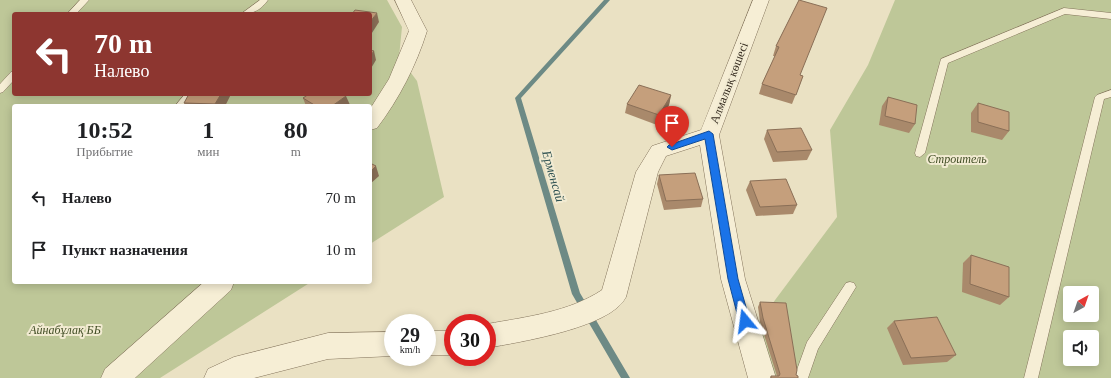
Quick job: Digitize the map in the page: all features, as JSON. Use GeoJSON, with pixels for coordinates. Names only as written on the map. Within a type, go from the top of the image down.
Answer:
{"type":"FeatureCollection","features":[{"type":"Feature","properties":{"kind":"street"},"geometry":{"type":"LineString","coordinates":[[372,120],[378,113],[411,54],[418,31],[403,0]]}},
{"type":"Feature","properties":{"kind":"street","name":"Алмалық көшесі"},"geometry":{"type":"LineString","coordinates":[[761,0],[709,134],[733,279],[762,378]]}},
{"type":"Feature","properties":{"kind":"street"},"geometry":{"type":"LineString","coordinates":[[496,334],[555,322],[605,304],[613,297],[647,172],[659,151],[709,134]]}},
{"type":"Feature","properties":{"kind":"street"},"geometry":{"type":"LineString","coordinates":[[114,378],[220,284]]}},
{"type":"Feature","properties":{"kind":"street"},"geometry":{"type":"LineString","coordinates":[[218,378],[234,370],[328,346],[384,344]]}},
{"type":"Feature","properties":{"kind":"lane"},"geometry":{"type":"LineString","coordinates":[[73,12],[85,0]]}},
{"type":"Feature","properties":{"kind":"lane"},"geometry":{"type":"LineString","coordinates":[[248,12],[259,6],[264,0]]}},
{"type":"Feature","properties":{"kind":"lane"},"geometry":{"type":"LineString","coordinates":[[920,153],[944,61],[1064,11],[1111,16]]}},
{"type":"Feature","properties":{"kind":"lane"},"geometry":{"type":"LineString","coordinates":[[0,90],[12,76]]}},
{"type":"Feature","properties":{"kind":"lane"},"geometry":{"type":"LineString","coordinates":[[1031,378],[1100,97],[1111,93]]}},
{"type":"Feature","properties":{"kind":"lane"},"geometry":{"type":"LineString","coordinates":[[182,104],[188,96]]}},
{"type":"Feature","properties":{"kind":"lane"},"geometry":{"type":"LineString","coordinates":[[801,378],[812,346],[850,287]]}},
{"type":"Feature","properties":{"kind":"green space","name":"Айнабұлақ ББ"},"geometry":{"type":"Polygon","coordinates":[[[0,0],[387,0],[402,27],[399,57],[417,81],[444,197],[372,243],[372,104],[12,104],[12,284],[308,284],[160,378],[0,378],[0,0]]]}},
{"type":"Feature","properties":{"kind":"green space","name":"Строитель"},"geometry":{"type":"Polygon","coordinates":[[[895,0],[1111,0],[1111,378],[762,378],[749,335],[837,217],[830,130],[868,65],[895,0]]]}},
{"type":"Feature","properties":{"kind":"building"},"geometry":{"type":"Polygon","coordinates":[[[799,0],[827,8],[800,75],[803,76],[796,95],[762,84],[779,47],[776,46],[799,0]]]}},
{"type":"Feature","properties":{"kind":"building"},"geometry":{"type":"Polygon","coordinates":[[[355,10],[370,12],[354,12],[355,10]]]}},
{"type":"Feature","properties":{"kind":"building"},"geometry":{"type":"Polygon","coordinates":[[[372,12],[377,13],[372,19],[372,12]]]}},
{"type":"Feature","properties":{"kind":"building"},"geometry":{"type":"Polygon","coordinates":[[[639,85],[671,95],[659,115],[627,104],[639,85]]]}},
{"type":"Feature","properties":{"kind":"building"},"geometry":{"type":"Polygon","coordinates":[[[188,96],[220,96],[215,104],[184,103],[188,96]]]}},
{"type":"Feature","properties":{"kind":"building"},"geometry":{"type":"Polygon","coordinates":[[[306,96],[346,96],[335,104],[313,104],[303,98],[306,96]]]}},
{"type":"Feature","properties":{"kind":"building"},"geometry":{"type":"Polygon","coordinates":[[[888,97],[917,105],[915,124],[885,116],[888,97]]]}},
{"type":"Feature","properties":{"kind":"building"},"geometry":{"type":"Polygon","coordinates":[[[978,103],[1009,112],[1009,131],[978,122],[978,103]]]}},
{"type":"Feature","properties":{"kind":"building"},"geometry":{"type":"Polygon","coordinates":[[[801,128],[812,150],[777,152],[767,130],[801,128]]]}},
{"type":"Feature","properties":{"kind":"building"},"geometry":{"type":"Polygon","coordinates":[[[372,164],[376,166],[372,170],[372,164]]]}},
{"type":"Feature","properties":{"kind":"building"},"geometry":{"type":"Polygon","coordinates":[[[695,173],[703,199],[666,201],[659,175],[695,173]]]}},
{"type":"Feature","properties":{"kind":"building"},"geometry":{"type":"Polygon","coordinates":[[[786,179],[797,205],[760,207],[750,181],[786,179]]]}},
{"type":"Feature","properties":{"kind":"building"},"geometry":{"type":"Polygon","coordinates":[[[971,255],[1009,267],[1009,297],[970,284],[971,255]]]}},
{"type":"Feature","properties":{"kind":"building"},"geometry":{"type":"Polygon","coordinates":[[[760,302],[786,303],[797,370],[796,375],[798,378],[771,378],[771,376],[779,376],[780,374],[763,318],[760,302]]]}},
{"type":"Feature","properties":{"kind":"building"},"geometry":{"type":"Polygon","coordinates":[[[937,317],[956,355],[911,358],[894,321],[937,317]]]}},
{"type":"Feature","properties":{"kind":"waterway","name":"Ерменсай"},"geometry":{"type":"LineString","coordinates":[[607,0],[518,98],[576,294],[626,378]]}},
{"type":"Feature","properties":{"kind":"route"},"geometry":{"type":"LineString","coordinates":[[672,147],[709,134],[733,279],[745,321]]}}]}
